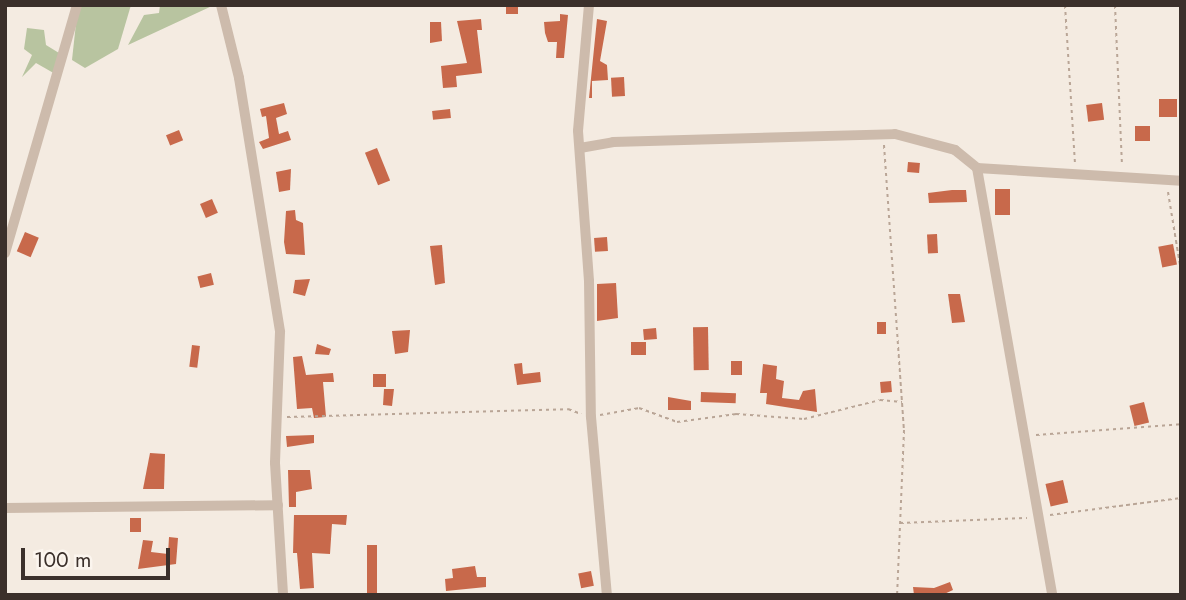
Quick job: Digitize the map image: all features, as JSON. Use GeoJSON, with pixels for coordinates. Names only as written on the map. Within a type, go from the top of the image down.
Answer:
{"type":"FeatureCollection","features":[{"type":"Feature","properties":{"kind":"street"},"geometry":{"type":"LineString","coordinates":[[5,253],[77,5]]}},
{"type":"Feature","properties":{"kind":"street"},"geometry":{"type":"LineString","coordinates":[[221,5],[239,78],[280,332],[278,505],[283,595]]}},
{"type":"Feature","properties":{"kind":"street"},"geometry":{"type":"LineString","coordinates":[[589,5],[580,79],[580,148],[589,281],[591,417],[607,595]]}},
{"type":"Feature","properties":{"kind":"street"},"geometry":{"type":"LineString","coordinates":[[580,148],[613,142],[883,135],[955,149],[977,168],[1181,181]]}},
{"type":"Feature","properties":{"kind":"street"},"geometry":{"type":"LineString","coordinates":[[977,168],[1052,595]]}},
{"type":"Feature","properties":{"kind":"street"},"geometry":{"type":"LineString","coordinates":[[5,508],[278,505]]}},
{"type":"Feature","properties":{"kind":"path"},"geometry":{"type":"LineString","coordinates":[[1065,5],[1076,175]]}},
{"type":"Feature","properties":{"kind":"path"},"geometry":{"type":"LineString","coordinates":[[1123,179],[1115,6],[1128,5]]}},
{"type":"Feature","properties":{"kind":"path"},"geometry":{"type":"LineString","coordinates":[[1180,5],[1181,15]]}},
{"type":"Feature","properties":{"kind":"path"},"geometry":{"type":"LineString","coordinates":[[883,135],[904,430],[898,595]]}},
{"type":"Feature","properties":{"kind":"path"},"geometry":{"type":"LineString","coordinates":[[1166,181],[1181,271]]}},
{"type":"Feature","properties":{"kind":"path"},"geometry":{"type":"LineString","coordinates":[[1025,436],[1181,424]]}},
{"type":"Feature","properties":{"kind":"green space"},"geometry":{"type":"Polygon","coordinates":[[[78,5],[131,5],[118,49],[85,68],[72,60],[78,5]]]}},
{"type":"Feature","properties":{"kind":"green space"},"geometry":{"type":"Polygon","coordinates":[[[160,5],[212,6],[128,45],[144,15],[159,13],[160,5]]]}},
{"type":"Feature","properties":{"kind":"green space"},"geometry":{"type":"Polygon","coordinates":[[[27,28],[44,30],[46,45],[59,53],[57,75],[36,63],[22,77],[32,55],[24,49],[27,28]]]}},
{"type":"Feature","properties":{"kind":"building"},"geometry":{"type":"Polygon","coordinates":[[[506,5],[518,5],[518,14],[506,14],[506,5]]]}},
{"type":"Feature","properties":{"kind":"building"},"geometry":{"type":"Polygon","coordinates":[[[560,14],[568,15],[564,58],[556,58],[557,42],[548,42],[544,22],[560,21],[560,14]]]}},
{"type":"Feature","properties":{"kind":"building"},"geometry":{"type":"Polygon","coordinates":[[[481,19],[482,30],[477,30],[482,73],[456,76],[457,87],[443,88],[441,66],[467,63],[457,21],[481,19]]]}},
{"type":"Feature","properties":{"kind":"building"},"geometry":{"type":"Polygon","coordinates":[[[597,19],[607,21],[600,61],[607,65],[608,80],[592,81],[592,98],[589,98],[597,19]]]}},
{"type":"Feature","properties":{"kind":"building"},"geometry":{"type":"Polygon","coordinates":[[[430,22],[441,22],[442,41],[430,43],[430,22]]]}},
{"type":"Feature","properties":{"kind":"building"},"geometry":{"type":"Polygon","coordinates":[[[624,77],[625,96],[612,97],[611,78],[624,77]]]}},
{"type":"Feature","properties":{"kind":"building"},"geometry":{"type":"Polygon","coordinates":[[[1159,99],[1177,99],[1177,117],[1159,117],[1159,99]]]}},
{"type":"Feature","properties":{"kind":"building"},"geometry":{"type":"Polygon","coordinates":[[[284,103],[287,114],[276,118],[279,134],[288,131],[291,140],[263,149],[259,142],[269,138],[266,116],[262,117],[260,109],[284,103]]]}},
{"type":"Feature","properties":{"kind":"building"},"geometry":{"type":"Polygon","coordinates":[[[1102,103],[1104,120],[1088,122],[1086,105],[1102,103]]]}},
{"type":"Feature","properties":{"kind":"building"},"geometry":{"type":"Polygon","coordinates":[[[450,109],[451,118],[433,120],[432,111],[450,109]]]}},
{"type":"Feature","properties":{"kind":"building"},"geometry":{"type":"Polygon","coordinates":[[[1135,126],[1150,126],[1150,141],[1135,141],[1135,126]]]}},
{"type":"Feature","properties":{"kind":"building"},"geometry":{"type":"Polygon","coordinates":[[[179,130],[183,140],[170,145],[166,135],[179,130]]]}},
{"type":"Feature","properties":{"kind":"building"},"geometry":{"type":"Polygon","coordinates":[[[377,148],[390,180],[378,185],[365,153],[377,148]]]}},
{"type":"Feature","properties":{"kind":"building"},"geometry":{"type":"Polygon","coordinates":[[[908,162],[920,163],[919,173],[907,172],[908,162]]]}},
{"type":"Feature","properties":{"kind":"building"},"geometry":{"type":"Polygon","coordinates":[[[291,169],[290,190],[279,192],[276,172],[291,169]]]}},
{"type":"Feature","properties":{"kind":"building"},"geometry":{"type":"Polygon","coordinates":[[[995,189],[1010,189],[1010,215],[995,215],[995,189]]]}},
{"type":"Feature","properties":{"kind":"building"},"geometry":{"type":"Polygon","coordinates":[[[966,190],[967,202],[929,203],[928,193],[966,190]]]}},
{"type":"Feature","properties":{"kind":"building"},"geometry":{"type":"Polygon","coordinates":[[[212,199],[218,213],[206,218],[200,204],[212,199]]]}},
{"type":"Feature","properties":{"kind":"building"},"geometry":{"type":"Polygon","coordinates":[[[295,210],[296,220],[303,223],[305,255],[286,254],[286,211],[295,210]]]}},
{"type":"Feature","properties":{"kind":"building"},"geometry":{"type":"Polygon","coordinates":[[[25,232],[39,238],[31,257],[17,251],[25,232]]]}},
{"type":"Feature","properties":{"kind":"building"},"geometry":{"type":"Polygon","coordinates":[[[937,234],[938,253],[928,253],[927,235],[937,234]]]}},
{"type":"Feature","properties":{"kind":"building"},"geometry":{"type":"Polygon","coordinates":[[[607,237],[608,251],[595,252],[594,238],[607,237]]]}},
{"type":"Feature","properties":{"kind":"building"},"geometry":{"type":"Polygon","coordinates":[[[1173,244],[1177,265],[1162,267],[1158,247],[1173,244]]]}},
{"type":"Feature","properties":{"kind":"building"},"geometry":{"type":"Polygon","coordinates":[[[442,245],[445,283],[435,285],[430,246],[442,245]]]}},
{"type":"Feature","properties":{"kind":"building"},"geometry":{"type":"Polygon","coordinates":[[[211,273],[214,285],[200,288],[197,276],[211,273]]]}},
{"type":"Feature","properties":{"kind":"building"},"geometry":{"type":"Polygon","coordinates":[[[310,279],[305,296],[293,293],[295,280],[310,279]]]}},
{"type":"Feature","properties":{"kind":"building"},"geometry":{"type":"Polygon","coordinates":[[[616,283],[618,318],[597,321],[597,284],[616,283]]]}},
{"type":"Feature","properties":{"kind":"building"},"geometry":{"type":"Polygon","coordinates":[[[948,294],[960,294],[965,322],[952,323],[948,294]]]}},
{"type":"Feature","properties":{"kind":"building"},"geometry":{"type":"Polygon","coordinates":[[[877,322],[886,322],[886,334],[877,334],[877,322]]]}},
{"type":"Feature","properties":{"kind":"building"},"geometry":{"type":"Polygon","coordinates":[[[693,327],[708,327],[709,370],[694,370],[693,327]]]}},
{"type":"Feature","properties":{"kind":"building"},"geometry":{"type":"Polygon","coordinates":[[[656,328],[657,339],[644,340],[643,329],[656,328]]]}},
{"type":"Feature","properties":{"kind":"building"},"geometry":{"type":"Polygon","coordinates":[[[410,330],[408,352],[395,354],[392,331],[410,330]]]}},
{"type":"Feature","properties":{"kind":"building"},"geometry":{"type":"Polygon","coordinates":[[[631,342],[646,342],[646,355],[631,355],[631,342]]]}},
{"type":"Feature","properties":{"kind":"building"},"geometry":{"type":"Polygon","coordinates":[[[317,344],[331,349],[329,355],[315,354],[317,344]]]}},
{"type":"Feature","properties":{"kind":"building"},"geometry":{"type":"Polygon","coordinates":[[[192,345],[200,346],[197,368],[189,367],[192,345]]]}},
{"type":"Feature","properties":{"kind":"building"},"geometry":{"type":"Polygon","coordinates":[[[302,356],[306,375],[333,373],[334,382],[323,382],[326,417],[314,418],[312,408],[297,409],[293,357],[302,356]]]}},
{"type":"Feature","properties":{"kind":"building"},"geometry":{"type":"Polygon","coordinates":[[[731,361],[742,361],[742,375],[731,375],[731,361]]]}},
{"type":"Feature","properties":{"kind":"building"},"geometry":{"type":"Polygon","coordinates":[[[522,363],[523,374],[540,372],[541,382],[517,385],[514,364],[522,363]]]}},
{"type":"Feature","properties":{"kind":"building"},"geometry":{"type":"Polygon","coordinates":[[[763,364],[777,366],[776,379],[784,381],[782,398],[799,400],[803,391],[815,389],[817,412],[766,404],[767,393],[760,393],[763,364]]]}},
{"type":"Feature","properties":{"kind":"building"},"geometry":{"type":"Polygon","coordinates":[[[373,374],[386,374],[386,387],[373,387],[373,374]]]}},
{"type":"Feature","properties":{"kind":"building"},"geometry":{"type":"Polygon","coordinates":[[[891,381],[892,392],[881,393],[880,382],[891,381]]]}},
{"type":"Feature","properties":{"kind":"building"},"geometry":{"type":"Polygon","coordinates":[[[384,389],[394,389],[392,406],[383,405],[384,389]]]}},
{"type":"Feature","properties":{"kind":"building"},"geometry":{"type":"Polygon","coordinates":[[[701,392],[736,393],[736,403],[701,402],[701,392]]]}},
{"type":"Feature","properties":{"kind":"building"},"geometry":{"type":"Polygon","coordinates":[[[668,397],[691,401],[691,410],[668,410],[668,397]]]}},
{"type":"Feature","properties":{"kind":"building"},"geometry":{"type":"Polygon","coordinates":[[[1144,402],[1149,422],[1135,426],[1129,406],[1144,402]]]}},
{"type":"Feature","properties":{"kind":"building"},"geometry":{"type":"Polygon","coordinates":[[[314,435],[314,443],[287,447],[286,436],[314,435]]]}},
{"type":"Feature","properties":{"kind":"building"},"geometry":{"type":"Polygon","coordinates":[[[150,453],[165,454],[164,489],[143,489],[150,453]]]}},
{"type":"Feature","properties":{"kind":"building"},"geometry":{"type":"Polygon","coordinates":[[[288,470],[310,470],[312,489],[296,492],[296,507],[289,507],[288,470]]]}},
{"type":"Feature","properties":{"kind":"building"},"geometry":{"type":"Polygon","coordinates":[[[1063,480],[1068,502],[1051,506],[1045,484],[1063,480]]]}},
{"type":"Feature","properties":{"kind":"building"},"geometry":{"type":"Polygon","coordinates":[[[294,515],[347,515],[346,525],[332,524],[330,554],[312,553],[314,588],[300,589],[297,553],[293,553],[294,515]]]}},
{"type":"Feature","properties":{"kind":"building"},"geometry":{"type":"Polygon","coordinates":[[[130,518],[141,518],[141,532],[130,532],[130,518]]]}},
{"type":"Feature","properties":{"kind":"building"},"geometry":{"type":"Polygon","coordinates":[[[169,537],[178,538],[176,564],[138,569],[143,540],[153,541],[151,552],[168,554],[169,537]]]}},
{"type":"Feature","properties":{"kind":"building"},"geometry":{"type":"Polygon","coordinates":[[[367,545],[377,545],[377,593],[367,593],[367,545]]]}},
{"type":"Feature","properties":{"kind":"building"},"geometry":{"type":"Polygon","coordinates":[[[475,566],[477,577],[486,577],[486,587],[446,591],[445,579],[453,578],[452,569],[475,566]]]}},
{"type":"Feature","properties":{"kind":"building"},"geometry":{"type":"Polygon","coordinates":[[[591,571],[594,586],[581,588],[578,573],[591,571]]]}},
{"type":"Feature","properties":{"kind":"building"},"geometry":{"type":"Polygon","coordinates":[[[950,582],[953,590],[942,595],[914,595],[913,587],[934,588],[950,582]]]}}]}
